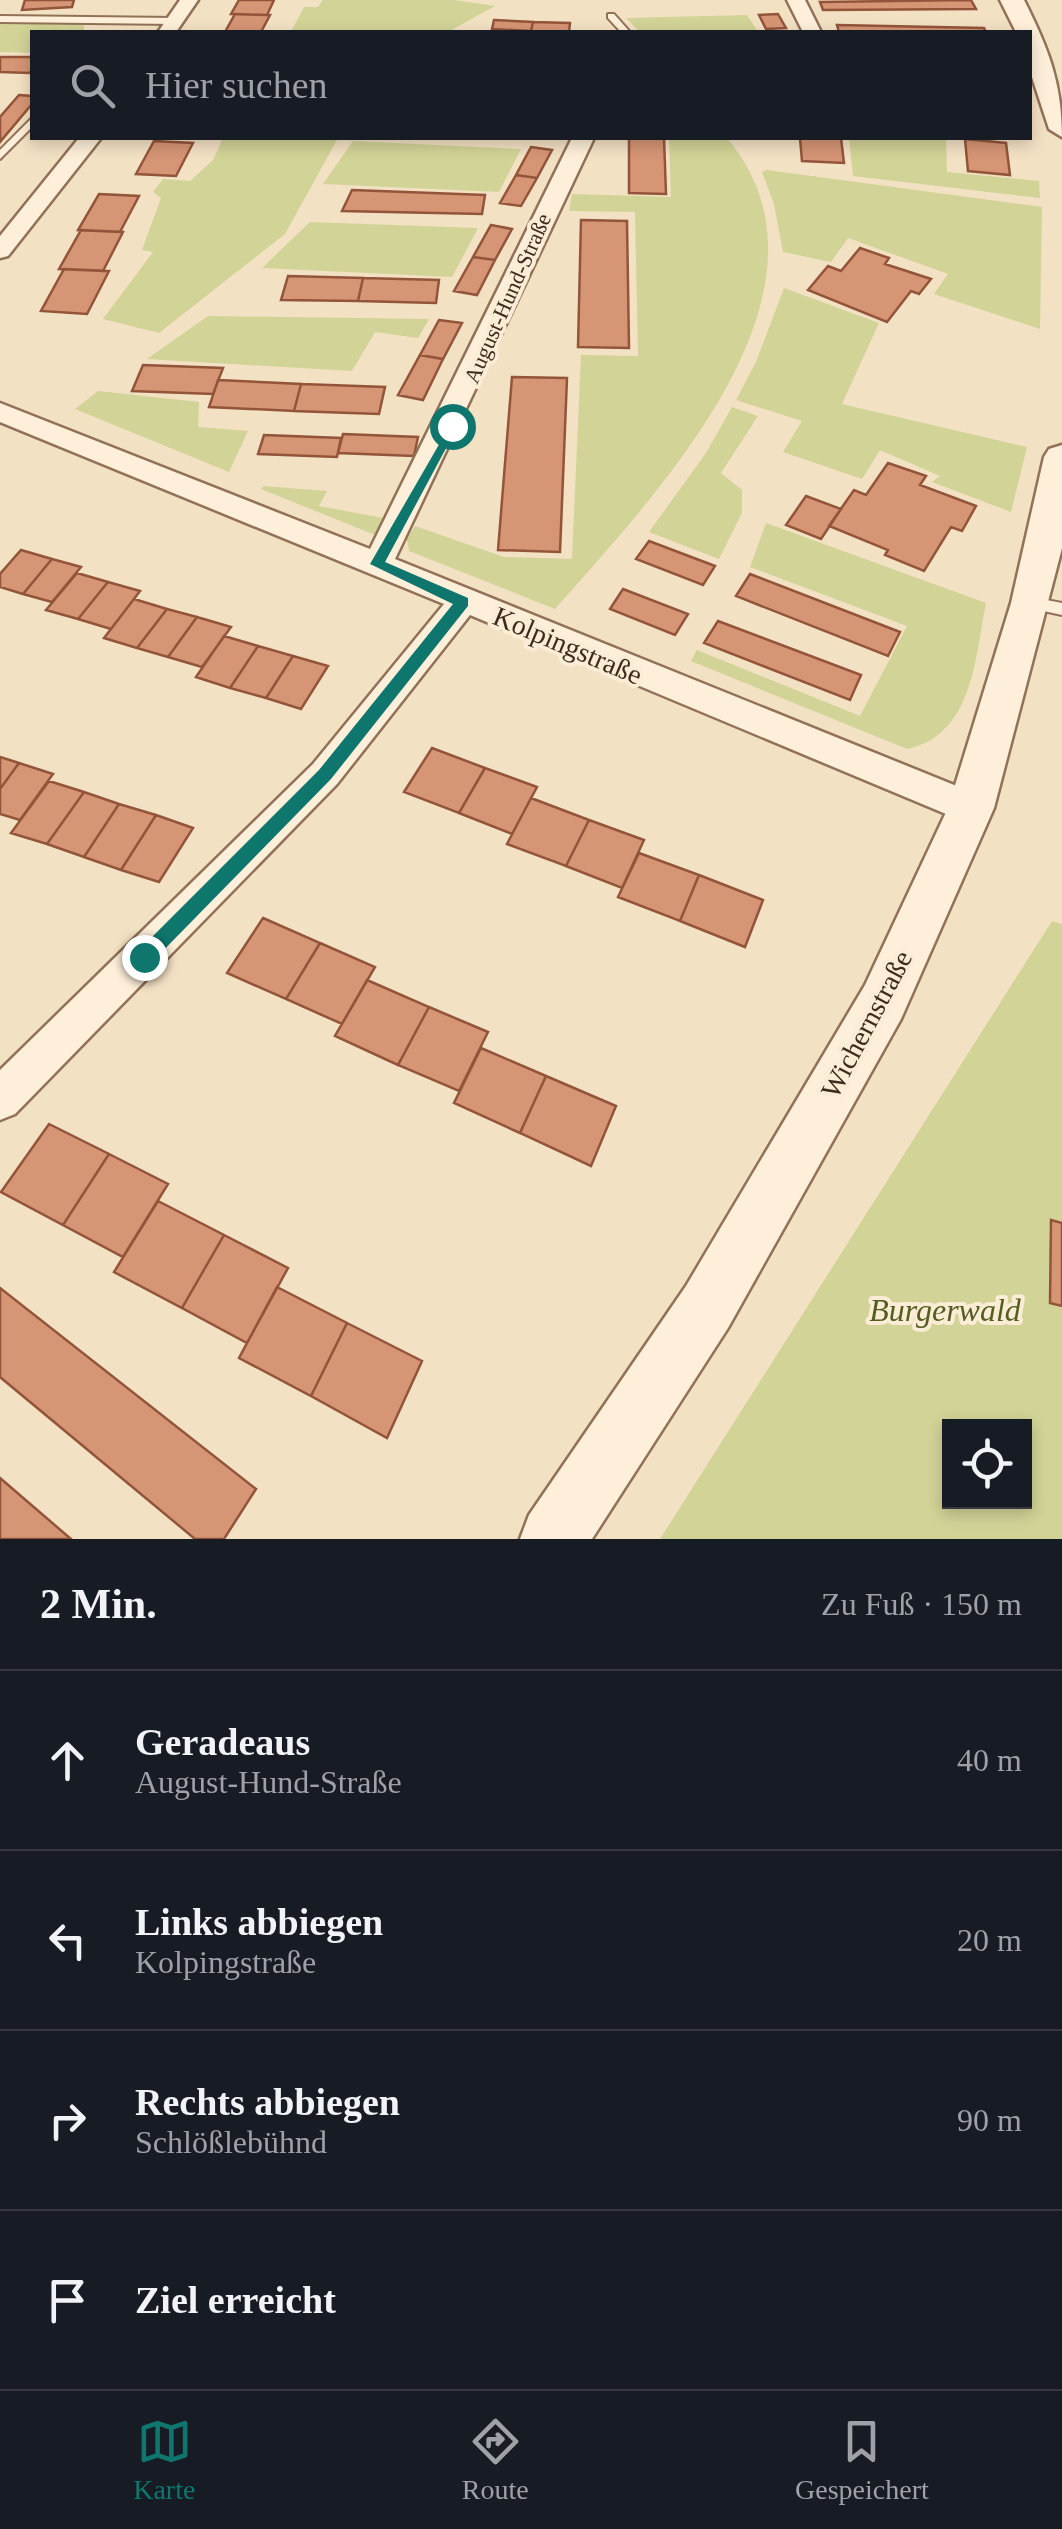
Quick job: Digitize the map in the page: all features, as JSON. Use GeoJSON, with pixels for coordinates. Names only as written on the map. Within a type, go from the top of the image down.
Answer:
{"type":"FeatureCollection","features":[{"type":"Feature","properties":{"kind":"street"},"geometry":{"type":"LineString","coordinates":[[171,27],[189,0]]}},
{"type":"Feature","properties":{"kind":"street"},"geometry":{"type":"LineString","coordinates":[[796,0],[811,30]]}},
{"type":"Feature","properties":{"kind":"street"},"geometry":{"type":"LineString","coordinates":[[1012,0],[1025,30]]}},
{"type":"Feature","properties":{"kind":"street"},"geometry":{"type":"LineString","coordinates":[[1032,46],[1062,129]]}},
{"type":"Feature","properties":{"kind":"street"},"geometry":{"type":"LineString","coordinates":[[0,251],[88,140]]}},
{"type":"Feature","properties":{"kind":"street","name":"August-Hund-Straße"},"geometry":{"type":"LineString","coordinates":[[377,564],[452,426],[478,359],[582,140]]}},
{"type":"Feature","properties":{"kind":"street","name":"Kolpingstraße"},"geometry":{"type":"LineString","coordinates":[[0,412],[201,488],[462,602],[971,808]]}},
{"type":"Feature","properties":{"kind":"street","name":"Wichernstraße"},"geometry":{"type":"LineString","coordinates":[[553,1539],[707,1308],[883,1002],[971,808],[1047,606],[1062,457]]}},
{"type":"Feature","properties":{"kind":"street"},"geometry":{"type":"LineString","coordinates":[[0,1099],[325,774],[462,602]]}},
{"type":"Feature","properties":{"kind":"lane"},"geometry":{"type":"LineString","coordinates":[[113,17],[121,8]]}},
{"type":"Feature","properties":{"kind":"lane"},"geometry":{"type":"LineString","coordinates":[[610,16],[624,30]]}},
{"type":"Feature","properties":{"kind":"lane"},"geometry":{"type":"LineString","coordinates":[[0,19],[113,17],[171,27]]}},
{"type":"Feature","properties":{"kind":"lane"},"geometry":{"type":"LineString","coordinates":[[0,156],[30,123]]}},
{"type":"Feature","properties":{"kind":"green space"},"geometry":{"type":"Polygon","coordinates":[[[323,0],[454,0],[495,6],[452,30],[292,30],[304,7],[318,7],[323,0]]]}},
{"type":"Feature","properties":{"kind":"green space"},"geometry":{"type":"Polygon","coordinates":[[[747,15],[757,30],[638,30],[626,18],[747,15]]]}},
{"type":"Feature","properties":{"kind":"green space"},"geometry":{"type":"Polygon","coordinates":[[[84,20],[84,30],[30,30],[30,53],[0,52],[0,22],[84,20]]]}},
{"type":"Feature","properties":{"kind":"green space"},"geometry":{"type":"Polygon","coordinates":[[[222,140],[337,140],[285,234],[159,333],[103,319],[153,252],[142,250],[161,198],[153,192],[163,179],[190,181],[213,160],[222,140]]]}},
{"type":"Feature","properties":{"kind":"green space"},"geometry":{"type":"Polygon","coordinates":[[[669,140],[728,140],[760,198],[768,261],[754,325],[725,389],[686,452],[555,609],[409,551],[407,539],[415,526],[504,557],[572,559],[581,355],[638,356],[635,212],[569,211],[572,194],[671,197],[669,140]]]}},
{"type":"Feature","properties":{"kind":"green space"},"geometry":{"type":"Polygon","coordinates":[[[849,140],[946,140],[947,172],[1039,181],[1040,198],[853,176],[849,140]]]}},
{"type":"Feature","properties":{"kind":"green space"},"geometry":{"type":"Polygon","coordinates":[[[353,141],[521,149],[499,192],[323,184],[353,141]]]}},
{"type":"Feature","properties":{"kind":"green space"},"geometry":{"type":"Polygon","coordinates":[[[762,172],[1042,207],[1040,329],[934,294],[948,274],[848,238],[831,262],[783,252],[774,204],[762,172]]]}},
{"type":"Feature","properties":{"kind":"green space"},"geometry":{"type":"Polygon","coordinates":[[[310,222],[478,228],[452,277],[262,268],[310,222]]]}},
{"type":"Feature","properties":{"kind":"green space"},"geometry":{"type":"Polygon","coordinates":[[[784,288],[879,323],[842,404],[1027,447],[1011,512],[932,482],[940,476],[880,450],[862,479],[783,452],[802,421],[736,400],[756,362],[784,288]]]}},
{"type":"Feature","properties":{"kind":"green space"},"geometry":{"type":"Polygon","coordinates":[[[208,316],[429,319],[418,338],[375,332],[352,371],[147,359],[208,316]]]}},
{"type":"Feature","properties":{"kind":"green space"},"geometry":{"type":"Polygon","coordinates":[[[98,391],[199,402],[198,427],[248,431],[229,472],[75,409],[98,391]]]}},
{"type":"Feature","properties":{"kind":"green space"},"geometry":{"type":"Polygon","coordinates":[[[732,407],[758,416],[721,473],[742,490],[742,513],[719,559],[649,532],[706,453],[732,407]]]}},
{"type":"Feature","properties":{"kind":"green space"},"geometry":{"type":"Polygon","coordinates":[[[264,486],[327,491],[319,506],[383,518],[375,535],[261,489],[264,486]]]}},
{"type":"Feature","properties":{"kind":"green space"},"geometry":{"type":"Polygon","coordinates":[[[766,523],[986,603],[974,670],[958,711],[946,728],[929,741],[907,749],[691,661],[697,650],[860,716],[907,626],[750,567],[766,523]]]}},
{"type":"Feature","properties":{"kind":"green space","name":"Burgerwald"},"geometry":{"type":"Polygon","coordinates":[[[1052,921],[1062,924],[1062,1539],[660,1539],[1052,921]]]}},
{"type":"Feature","properties":{"kind":"building"},"geometry":{"type":"Polygon","coordinates":[[[25,0],[74,0],[72,7],[22,10],[25,0]]]}},
{"type":"Feature","properties":{"kind":"building"},"geometry":{"type":"Polygon","coordinates":[[[239,0],[274,0],[267,15],[231,14],[239,0]]]}},
{"type":"Feature","properties":{"kind":"building"},"geometry":{"type":"Polygon","coordinates":[[[971,0],[976,9],[823,10],[820,2],[971,0]]]}},
{"type":"Feature","properties":{"kind":"building"},"geometry":{"type":"Polygon","coordinates":[[[235,14],[270,15],[262,30],[226,30],[235,14]]]}},
{"type":"Feature","properties":{"kind":"building"},"geometry":{"type":"Polygon","coordinates":[[[778,14],[786,28],[766,29],[759,15],[778,14]]]}},
{"type":"Feature","properties":{"kind":"building"},"geometry":{"type":"Polygon","coordinates":[[[494,20],[533,22],[531,30],[492,29],[494,20]]]}},
{"type":"Feature","properties":{"kind":"building"},"geometry":{"type":"Polygon","coordinates":[[[533,22],[570,23],[569,30],[531,30],[533,22]]]}},
{"type":"Feature","properties":{"kind":"building"},"geometry":{"type":"Polygon","coordinates":[[[837,25],[985,30],[838,30],[837,25]]]}},
{"type":"Feature","properties":{"kind":"building"},"geometry":{"type":"Polygon","coordinates":[[[0,57],[30,57],[30,73],[0,72],[0,57]]]}},
{"type":"Feature","properties":{"kind":"building"},"geometry":{"type":"Polygon","coordinates":[[[19,95],[30,96],[30,106],[0,142],[0,117],[19,95]]]}},
{"type":"Feature","properties":{"kind":"building"},"geometry":{"type":"Polygon","coordinates":[[[629,140],[664,140],[666,194],[629,193],[629,140]]]}},
{"type":"Feature","properties":{"kind":"building"},"geometry":{"type":"Polygon","coordinates":[[[800,140],[841,140],[844,163],[802,161],[800,140]]]}},
{"type":"Feature","properties":{"kind":"building"},"geometry":{"type":"Polygon","coordinates":[[[965,140],[1006,143],[1010,175],[968,171],[965,140]]]}},
{"type":"Feature","properties":{"kind":"building"},"geometry":{"type":"Polygon","coordinates":[[[154,141],[193,143],[176,176],[136,174],[154,141]]]}},
{"type":"Feature","properties":{"kind":"building"},"geometry":{"type":"Polygon","coordinates":[[[531,147],[552,150],[537,178],[516,175],[531,147]]]}},
{"type":"Feature","properties":{"kind":"building"},"geometry":{"type":"Polygon","coordinates":[[[516,175],[537,178],[521,206],[500,203],[516,175]]]}},
{"type":"Feature","properties":{"kind":"building"},"geometry":{"type":"Polygon","coordinates":[[[352,190],[485,195],[482,214],[342,211],[352,190]]]}},
{"type":"Feature","properties":{"kind":"building"},"geometry":{"type":"Polygon","coordinates":[[[99,194],[139,196],[120,232],[78,230],[99,194]]]}},
{"type":"Feature","properties":{"kind":"building"},"geometry":{"type":"Polygon","coordinates":[[[581,220],[627,221],[629,348],[578,347],[581,220]]]}},
{"type":"Feature","properties":{"kind":"building"},"geometry":{"type":"Polygon","coordinates":[[[491,225],[512,229],[495,260],[473,257],[491,225]]]}},
{"type":"Feature","properties":{"kind":"building"},"geometry":{"type":"Polygon","coordinates":[[[81,230],[123,232],[103,271],[59,269],[81,230]]]}},
{"type":"Feature","properties":{"kind":"building"},"geometry":{"type":"Polygon","coordinates":[[[860,248],[889,258],[885,264],[931,279],[919,294],[911,291],[887,322],[808,290],[828,266],[841,271],[860,248]]]}},
{"type":"Feature","properties":{"kind":"building"},"geometry":{"type":"Polygon","coordinates":[[[473,257],[495,260],[477,295],[454,291],[473,257]]]}},
{"type":"Feature","properties":{"kind":"building"},"geometry":{"type":"Polygon","coordinates":[[[64,269],[109,271],[87,314],[41,311],[64,269]]]}},
{"type":"Feature","properties":{"kind":"building"},"geometry":{"type":"Polygon","coordinates":[[[288,276],[363,278],[358,301],[281,300],[288,276]]]}},
{"type":"Feature","properties":{"kind":"building"},"geometry":{"type":"Polygon","coordinates":[[[363,278],[439,280],[436,303],[358,301],[363,278]]]}},
{"type":"Feature","properties":{"kind":"building"},"geometry":{"type":"Polygon","coordinates":[[[439,320],[462,323],[443,359],[420,355],[439,320]]]}},
{"type":"Feature","properties":{"kind":"building"},"geometry":{"type":"Polygon","coordinates":[[[420,355],[443,359],[423,400],[398,395],[420,355]]]}},
{"type":"Feature","properties":{"kind":"building"},"geometry":{"type":"Polygon","coordinates":[[[143,365],[223,368],[213,394],[132,391],[143,365]]]}},
{"type":"Feature","properties":{"kind":"building"},"geometry":{"type":"Polygon","coordinates":[[[512,377],[567,378],[560,552],[498,550],[512,377]]]}},
{"type":"Feature","properties":{"kind":"building"},"geometry":{"type":"Polygon","coordinates":[[[218,380],[301,384],[294,411],[209,407],[218,380]]]}},
{"type":"Feature","properties":{"kind":"building"},"geometry":{"type":"Polygon","coordinates":[[[301,384],[385,387],[379,414],[294,411],[301,384]]]}},
{"type":"Feature","properties":{"kind":"building"},"geometry":{"type":"Polygon","coordinates":[[[343,434],[418,437],[414,456],[338,453],[343,434]]]}},
{"type":"Feature","properties":{"kind":"building"},"geometry":{"type":"Polygon","coordinates":[[[264,435],[341,438],[337,457],[258,454],[264,435]]]}},
{"type":"Feature","properties":{"kind":"building"},"geometry":{"type":"Polygon","coordinates":[[[888,463],[926,476],[920,485],[976,506],[962,531],[951,527],[924,571],[885,555],[888,550],[829,526],[854,490],[866,495],[888,463]]]}},
{"type":"Feature","properties":{"kind":"building"},"geometry":{"type":"Polygon","coordinates":[[[806,496],[841,509],[821,539],[786,525],[806,496]]]}},
{"type":"Feature","properties":{"kind":"building"},"geometry":{"type":"Polygon","coordinates":[[[649,541],[715,566],[703,585],[636,559],[649,541]]]}},
{"type":"Feature","properties":{"kind":"building"},"geometry":{"type":"Polygon","coordinates":[[[21,550],[52,559],[23,594],[0,587],[0,574],[21,550]]]}},
{"type":"Feature","properties":{"kind":"building"},"geometry":{"type":"Polygon","coordinates":[[[52,559],[81,567],[52,602],[23,594],[52,559]]]}},
{"type":"Feature","properties":{"kind":"building"},"geometry":{"type":"Polygon","coordinates":[[[77,573],[108,582],[78,619],[46,610],[77,573]]]}},
{"type":"Feature","properties":{"kind":"building"},"geometry":{"type":"Polygon","coordinates":[[[750,574],[900,632],[888,656],[736,596],[750,574]]]}},
{"type":"Feature","properties":{"kind":"building"},"geometry":{"type":"Polygon","coordinates":[[[108,582],[140,591],[111,629],[78,619],[108,582]]]}},
{"type":"Feature","properties":{"kind":"building"},"geometry":{"type":"Polygon","coordinates":[[[623,589],[688,614],[675,635],[610,609],[623,589]]]}},
{"type":"Feature","properties":{"kind":"building"},"geometry":{"type":"Polygon","coordinates":[[[134,599],[167,609],[137,648],[104,638],[134,599]]]}},
{"type":"Feature","properties":{"kind":"building"},"geometry":{"type":"Polygon","coordinates":[[[167,609],[197,617],[168,657],[137,648],[167,609]]]}},
{"type":"Feature","properties":{"kind":"building"},"geometry":{"type":"Polygon","coordinates":[[[197,617],[231,627],[202,667],[168,657],[197,617]]]}},
{"type":"Feature","properties":{"kind":"building"},"geometry":{"type":"Polygon","coordinates":[[[718,621],[861,675],[850,700],[704,643],[718,621]]]}},
{"type":"Feature","properties":{"kind":"building"},"geometry":{"type":"Polygon","coordinates":[[[224,636],[258,646],[230,688],[196,677],[224,636]]]}},
{"type":"Feature","properties":{"kind":"building"},"geometry":{"type":"Polygon","coordinates":[[[258,646],[293,656],[266,698],[230,688],[258,646]]]}},
{"type":"Feature","properties":{"kind":"building"},"geometry":{"type":"Polygon","coordinates":[[[293,656],[328,666],[301,709],[266,698],[293,656]]]}},
{"type":"Feature","properties":{"kind":"building"},"geometry":{"type":"Polygon","coordinates":[[[432,748],[485,768],[459,813],[404,792],[432,748]]]}},
{"type":"Feature","properties":{"kind":"building"},"geometry":{"type":"Polygon","coordinates":[[[0,757],[19,763],[0,789],[0,757]]]}},
{"type":"Feature","properties":{"kind":"building"},"geometry":{"type":"Polygon","coordinates":[[[19,763],[53,774],[20,820],[0,814],[0,789],[19,763]]]}},
{"type":"Feature","properties":{"kind":"building"},"geometry":{"type":"Polygon","coordinates":[[[485,768],[537,787],[512,834],[459,813],[485,768]]]}},
{"type":"Feature","properties":{"kind":"building"},"geometry":{"type":"Polygon","coordinates":[[[49,781],[84,792],[47,844],[11,833],[49,781]]]}},
{"type":"Feature","properties":{"kind":"building"},"geometry":{"type":"Polygon","coordinates":[[[84,792],[119,804],[84,857],[47,844],[84,792]]]}},
{"type":"Feature","properties":{"kind":"building"},"geometry":{"type":"Polygon","coordinates":[[[531,798],[589,820],[566,866],[507,844],[531,798]]]}},
{"type":"Feature","properties":{"kind":"building"},"geometry":{"type":"Polygon","coordinates":[[[119,804],[156,815],[121,870],[84,857],[119,804]]]}},
{"type":"Feature","properties":{"kind":"building"},"geometry":{"type":"Polygon","coordinates":[[[156,815],[193,828],[159,882],[121,870],[156,815]]]}},
{"type":"Feature","properties":{"kind":"building"},"geometry":{"type":"Polygon","coordinates":[[[589,820],[644,840],[622,888],[566,866],[589,820]]]}},
{"type":"Feature","properties":{"kind":"building"},"geometry":{"type":"Polygon","coordinates":[[[639,853],[699,875],[680,921],[618,897],[639,853]]]}},
{"type":"Feature","properties":{"kind":"building"},"geometry":{"type":"Polygon","coordinates":[[[699,875],[763,900],[745,947],[680,921],[699,875]]]}},
{"type":"Feature","properties":{"kind":"building"},"geometry":{"type":"Polygon","coordinates":[[[263,918],[320,943],[286,999],[227,973],[263,918]]]}},
{"type":"Feature","properties":{"kind":"building"},"geometry":{"type":"Polygon","coordinates":[[[320,943],[375,967],[342,1024],[286,999],[320,943]]]}},
{"type":"Feature","properties":{"kind":"building"},"geometry":{"type":"Polygon","coordinates":[[[367,980],[429,1007],[398,1065],[335,1036],[367,980]]]}},
{"type":"Feature","properties":{"kind":"building"},"geometry":{"type":"Polygon","coordinates":[[[429,1007],[488,1032],[459,1091],[398,1065],[429,1007]]]}},
{"type":"Feature","properties":{"kind":"building"},"geometry":{"type":"Polygon","coordinates":[[[481,1048],[546,1076],[520,1133],[454,1103],[481,1048]]]}},
{"type":"Feature","properties":{"kind":"building"},"geometry":{"type":"Polygon","coordinates":[[[546,1076],[616,1106],[591,1166],[520,1133],[546,1076]]]}},
{"type":"Feature","properties":{"kind":"building"},"geometry":{"type":"Polygon","coordinates":[[[49,1124],[109,1154],[63,1225],[1,1192],[49,1124]]]}},
{"type":"Feature","properties":{"kind":"building"},"geometry":{"type":"Polygon","coordinates":[[[109,1154],[168,1184],[123,1257],[63,1225],[109,1154]]]}},
{"type":"Feature","properties":{"kind":"building"},"geometry":{"type":"Polygon","coordinates":[[[158,1201],[224,1235],[182,1308],[114,1272],[158,1201]]]}},
{"type":"Feature","properties":{"kind":"building"},"geometry":{"type":"Polygon","coordinates":[[[1051,1220],[1062,1223],[1062,1306],[1050,1303],[1051,1220]]]}},
{"type":"Feature","properties":{"kind":"building"},"geometry":{"type":"Polygon","coordinates":[[[224,1235],[288,1268],[247,1343],[182,1308],[224,1235]]]}},
{"type":"Feature","properties":{"kind":"building"},"geometry":{"type":"Polygon","coordinates":[[[277,1287],[347,1323],[311,1396],[239,1358],[277,1287]]]}},
{"type":"Feature","properties":{"kind":"building"},"geometry":{"type":"Polygon","coordinates":[[[0,1288],[256,1489],[224,1539],[195,1539],[0,1377],[0,1288]]]}},
{"type":"Feature","properties":{"kind":"building"},"geometry":{"type":"Polygon","coordinates":[[[347,1323],[422,1361],[387,1438],[311,1396],[347,1323]]]}},
{"type":"Feature","properties":{"kind":"building"},"geometry":{"type":"Polygon","coordinates":[[[0,1478],[71,1539],[0,1539],[0,1478]]]}},
{"type":"Feature","properties":{"kind":"route"},"geometry":{"type":"LineString","coordinates":[[144,957],[325,774],[462,602],[377,564],[452,426]]}}]}
